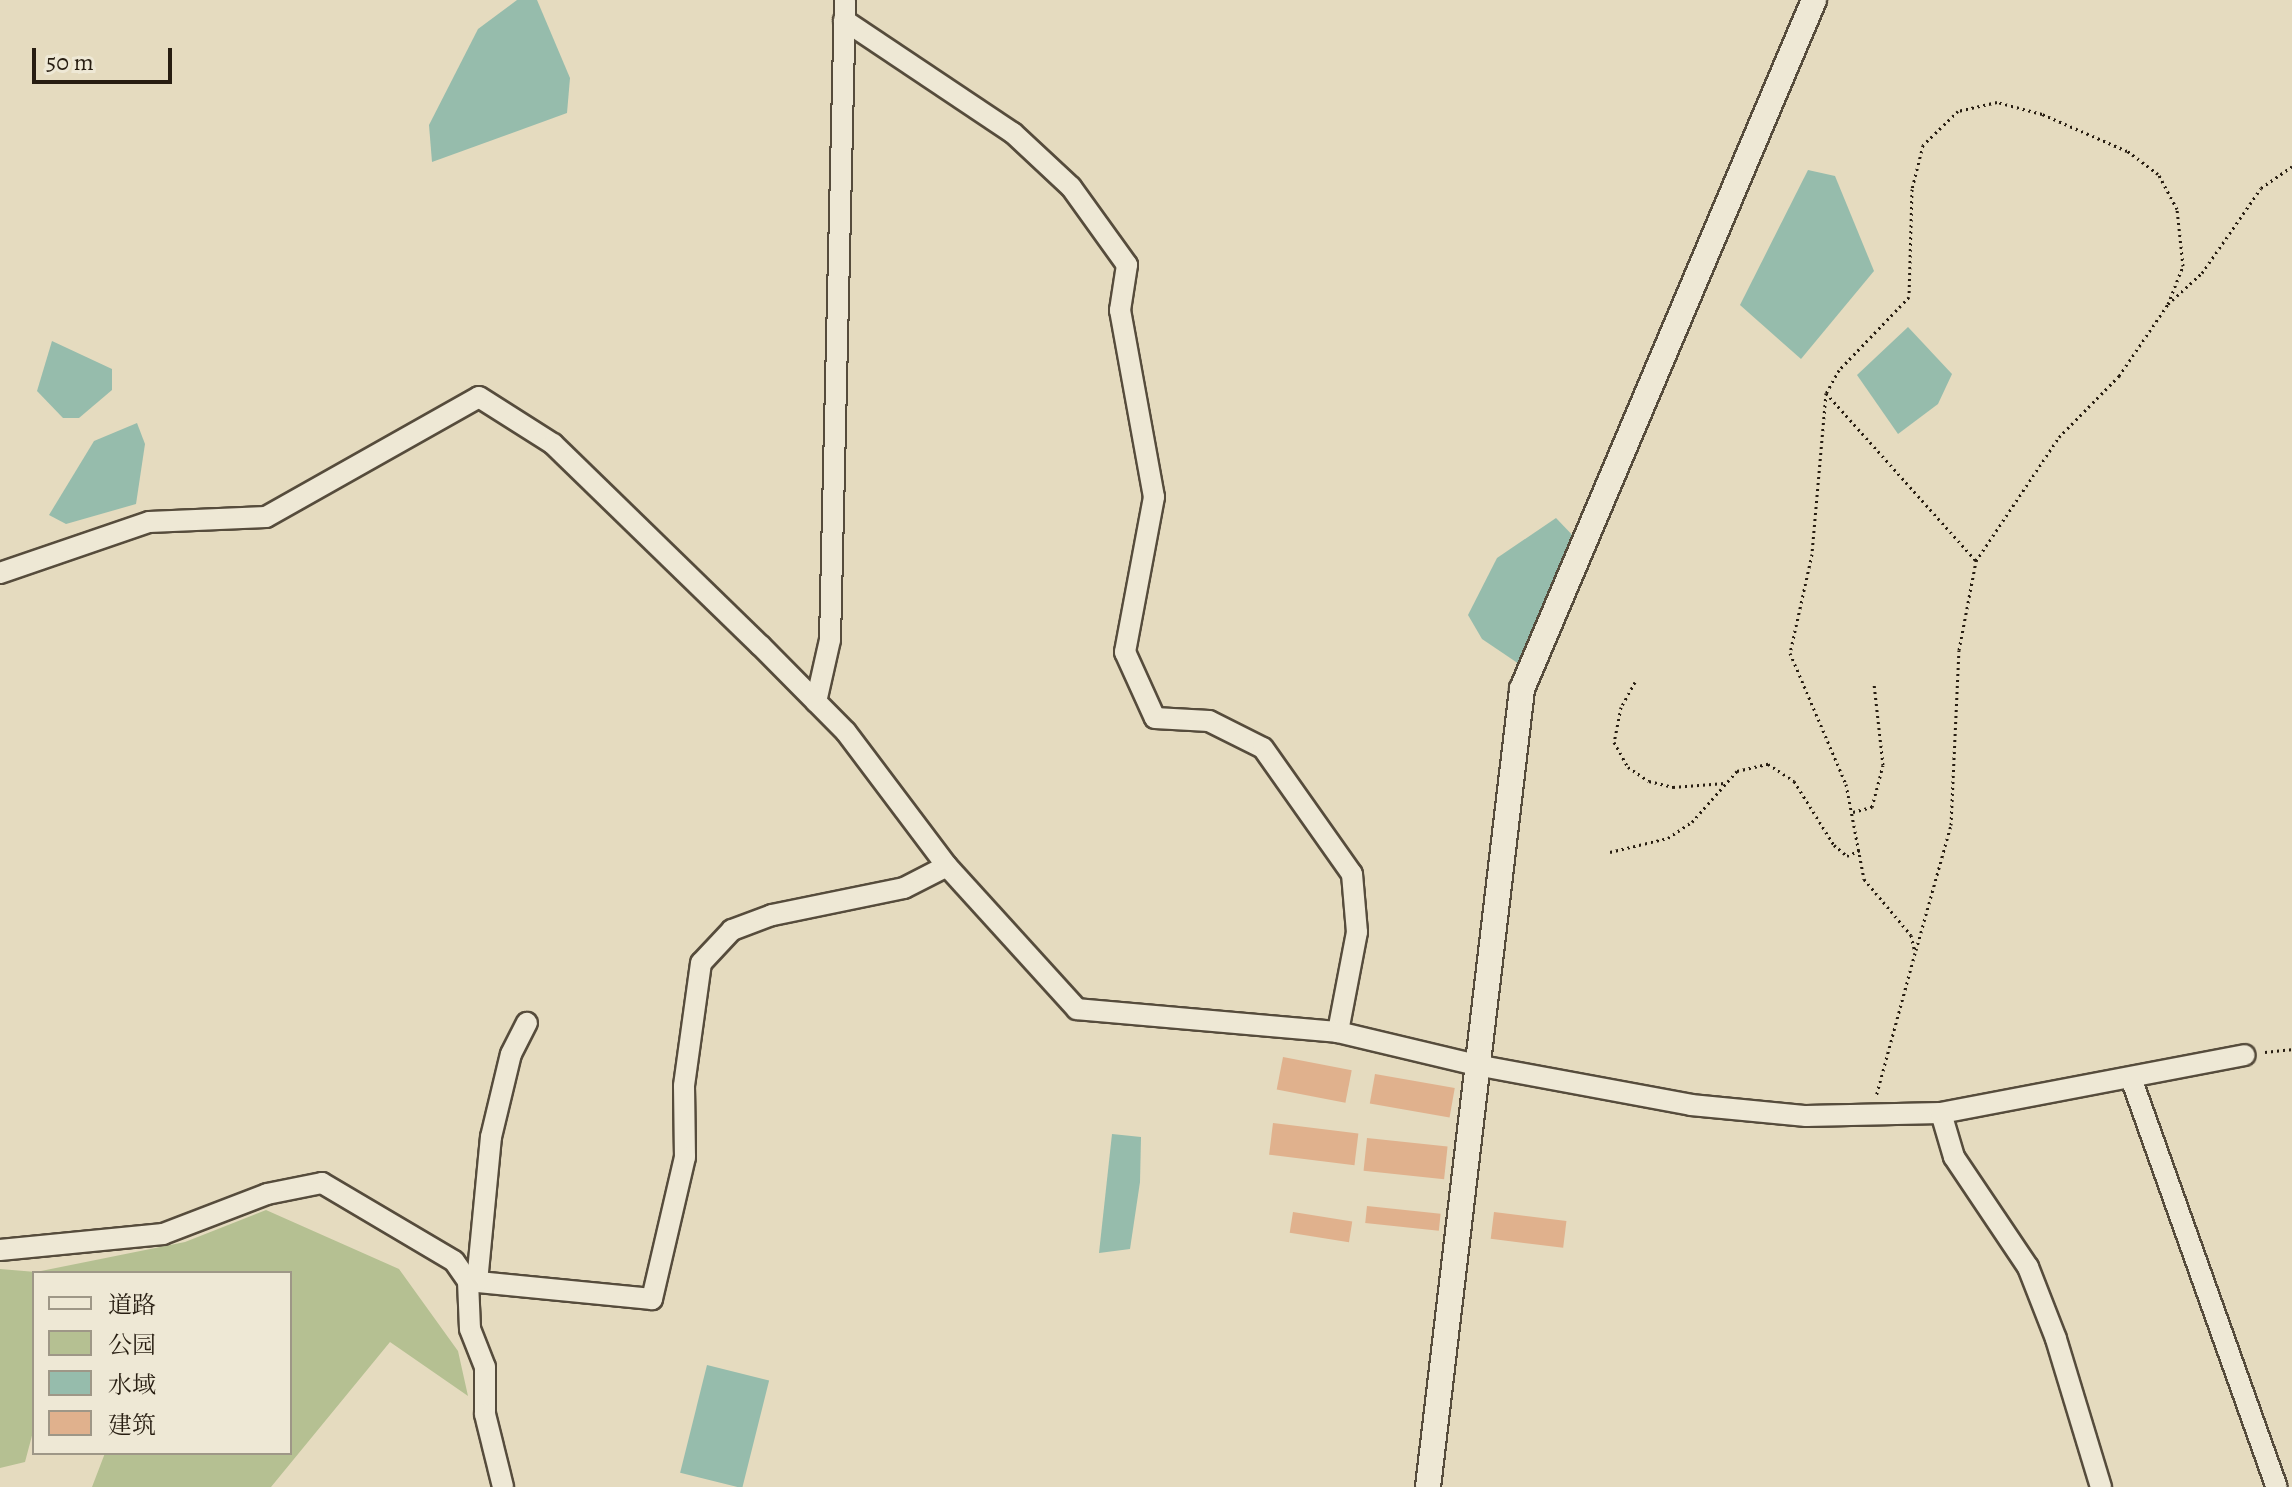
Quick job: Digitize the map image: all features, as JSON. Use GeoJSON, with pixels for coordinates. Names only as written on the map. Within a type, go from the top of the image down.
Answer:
{"type":"FeatureCollection","features":[{"type":"Feature","properties":{"kind":"street"},"geometry":{"type":"LineString","coordinates":[[1428,1487],[1522,689],[1814,0]]}},
{"type":"Feature","properties":{"kind":"street"},"geometry":{"type":"LineString","coordinates":[[844,10],[1013,133],[1071,187],[1127,265],[1120,310],[1154,497],[1125,652],[1155,718],[1209,721],[1263,748],[1352,874],[1357,932],[1338,1032]]}},
{"type":"Feature","properties":{"kind":"street"},"geometry":{"type":"LineString","coordinates":[[816,702],[830,640],[844,10]]}},
{"type":"Feature","properties":{"kind":"street"},"geometry":{"type":"LineString","coordinates":[[0,573],[149,522],[266,517],[479,397],[563,454],[846,732],[947,866],[1077,1009],[1338,1032],[1476,1065],[1691,1105],[1806,1116],[1941,1113],[2245,1055]]}},
{"type":"Feature","properties":{"kind":"street"},"geometry":{"type":"LineString","coordinates":[[0,1250],[163,1234],[267,1194],[322,1183],[454,1261],[472,1281],[652,1299],[685,1157],[684,1086],[701,963],[732,930],[772,915],[904,888],[947,866]]}},
{"type":"Feature","properties":{"kind":"street"},"geometry":{"type":"LineString","coordinates":[[503,1487],[485,1414],[485,1367],[470,1329],[472,1281],[491,1137],[511,1054],[527,1023]]}},
{"type":"Feature","properties":{"kind":"street"},"geometry":{"type":"LineString","coordinates":[[2131,1078],[2277,1487]]}},
{"type":"Feature","properties":{"kind":"street"},"geometry":{"type":"LineString","coordinates":[[1941,1113],[1954,1157],[2028,1267],[2056,1339],[2101,1487]]}},
{"type":"Feature","properties":{"kind":"path"},"geometry":{"type":"LineString","coordinates":[[1872,1114],[1951,825],[1959,650],[1976,561],[2059,437],[2119,376],[2168,304],[2183,266],[2177,209],[2158,174],[2127,151],[2042,114],[1997,102],[1958,111],[1923,145],[1912,189],[1909,297],[1839,370],[1826,393],[1812,554],[1790,653],[1853,812],[1864,879],[1911,935],[1915,953]]}},
{"type":"Feature","properties":{"kind":"path"},"geometry":{"type":"LineString","coordinates":[[2168,304],[2202,273],[2261,188],[2292,166]]}},
{"type":"Feature","properties":{"kind":"path"},"geometry":{"type":"LineString","coordinates":[[1826,393],[1976,561]]}},
{"type":"Feature","properties":{"kind":"path"},"geometry":{"type":"LineString","coordinates":[[1635,682],[1621,707],[1614,742],[1628,767],[1649,781],[1673,787],[1725,783]]}},
{"type":"Feature","properties":{"kind":"path"},"geometry":{"type":"LineString","coordinates":[[1853,812],[1872,807],[1883,765],[1874,684]]}},
{"type":"Feature","properties":{"kind":"path"},"geometry":{"type":"LineString","coordinates":[[1610,852],[1668,838],[1692,822],[1737,771],[1768,764],[1781,771],[1808,802],[1834,845],[1847,856],[1860,850]]}},
{"type":"Feature","properties":{"kind":"path"},"geometry":{"type":"LineString","coordinates":[[2245,1055],[2292,1049]]}},
{"type":"Feature","properties":{"kind":"green space"},"geometry":{"type":"Polygon","coordinates":[[[266,1210],[399,1269],[458,1351],[468,1396],[390,1342],[271,1487],[92,1487],[104,1455],[292,1455],[292,1271],[41,1271],[185,1242],[266,1210]]]}},
{"type":"Feature","properties":{"kind":"green space"},"geometry":{"type":"Polygon","coordinates":[[[0,1269],[32,1272],[32,1436],[25,1462],[0,1468],[0,1269]]]}},
{"type":"Feature","properties":{"kind":"water"},"geometry":{"type":"Polygon","coordinates":[[[517,0],[537,0],[570,78],[567,113],[432,162],[429,125],[478,29],[517,0]]]}},
{"type":"Feature","properties":{"kind":"water"},"geometry":{"type":"Polygon","coordinates":[[[1808,170],[1835,176],[1874,271],[1801,359],[1740,305],[1808,170]]]}},
{"type":"Feature","properties":{"kind":"water"},"geometry":{"type":"Polygon","coordinates":[[[1908,327],[1952,374],[1938,404],[1898,434],[1857,375],[1908,327]]]}},
{"type":"Feature","properties":{"kind":"water"},"geometry":{"type":"Polygon","coordinates":[[[52,341],[112,369],[112,390],[79,418],[63,418],[37,391],[52,341]]]}},
{"type":"Feature","properties":{"kind":"water"},"geometry":{"type":"Polygon","coordinates":[[[137,423],[145,444],[136,504],[66,524],[49,515],[94,441],[137,423]]]}},
{"type":"Feature","properties":{"kind":"water"},"geometry":{"type":"Polygon","coordinates":[[[1556,518],[1578,541],[1522,666],[1482,639],[1468,615],[1497,558],[1556,518]]]}},
{"type":"Feature","properties":{"kind":"water"},"geometry":{"type":"Polygon","coordinates":[[[1112,1134],[1141,1137],[1140,1182],[1130,1249],[1099,1253],[1112,1134]]]}},
{"type":"Feature","properties":{"kind":"water"},"geometry":{"type":"Polygon","coordinates":[[[707,1365],[769,1380],[743,1487],[680,1473],[707,1365]]]}},
{"type":"Feature","properties":{"kind":"building"},"geometry":{"type":"Polygon","coordinates":[[[1283,1057],[1352,1070],[1345,1103],[1277,1089],[1283,1057]]]}},
{"type":"Feature","properties":{"kind":"building"},"geometry":{"type":"Polygon","coordinates":[[[1375,1074],[1455,1088],[1450,1118],[1370,1104],[1375,1074]]]}},
{"type":"Feature","properties":{"kind":"building"},"geometry":{"type":"Polygon","coordinates":[[[1273,1123],[1358,1133],[1354,1165],[1269,1155],[1273,1123]]]}},
{"type":"Feature","properties":{"kind":"building"},"geometry":{"type":"Polygon","coordinates":[[[1367,1138],[1448,1146],[1444,1179],[1364,1171],[1367,1138]]]}},
{"type":"Feature","properties":{"kind":"building"},"geometry":{"type":"Polygon","coordinates":[[[1367,1206],[1441,1214],[1439,1231],[1365,1223],[1367,1206]]]}},
{"type":"Feature","properties":{"kind":"building"},"geometry":{"type":"Polygon","coordinates":[[[1293,1212],[1352,1221],[1349,1242],[1290,1233],[1293,1212]]]}},
{"type":"Feature","properties":{"kind":"building"},"geometry":{"type":"Polygon","coordinates":[[[1494,1212],[1566,1221],[1563,1248],[1491,1239],[1494,1212]]]}}]}
